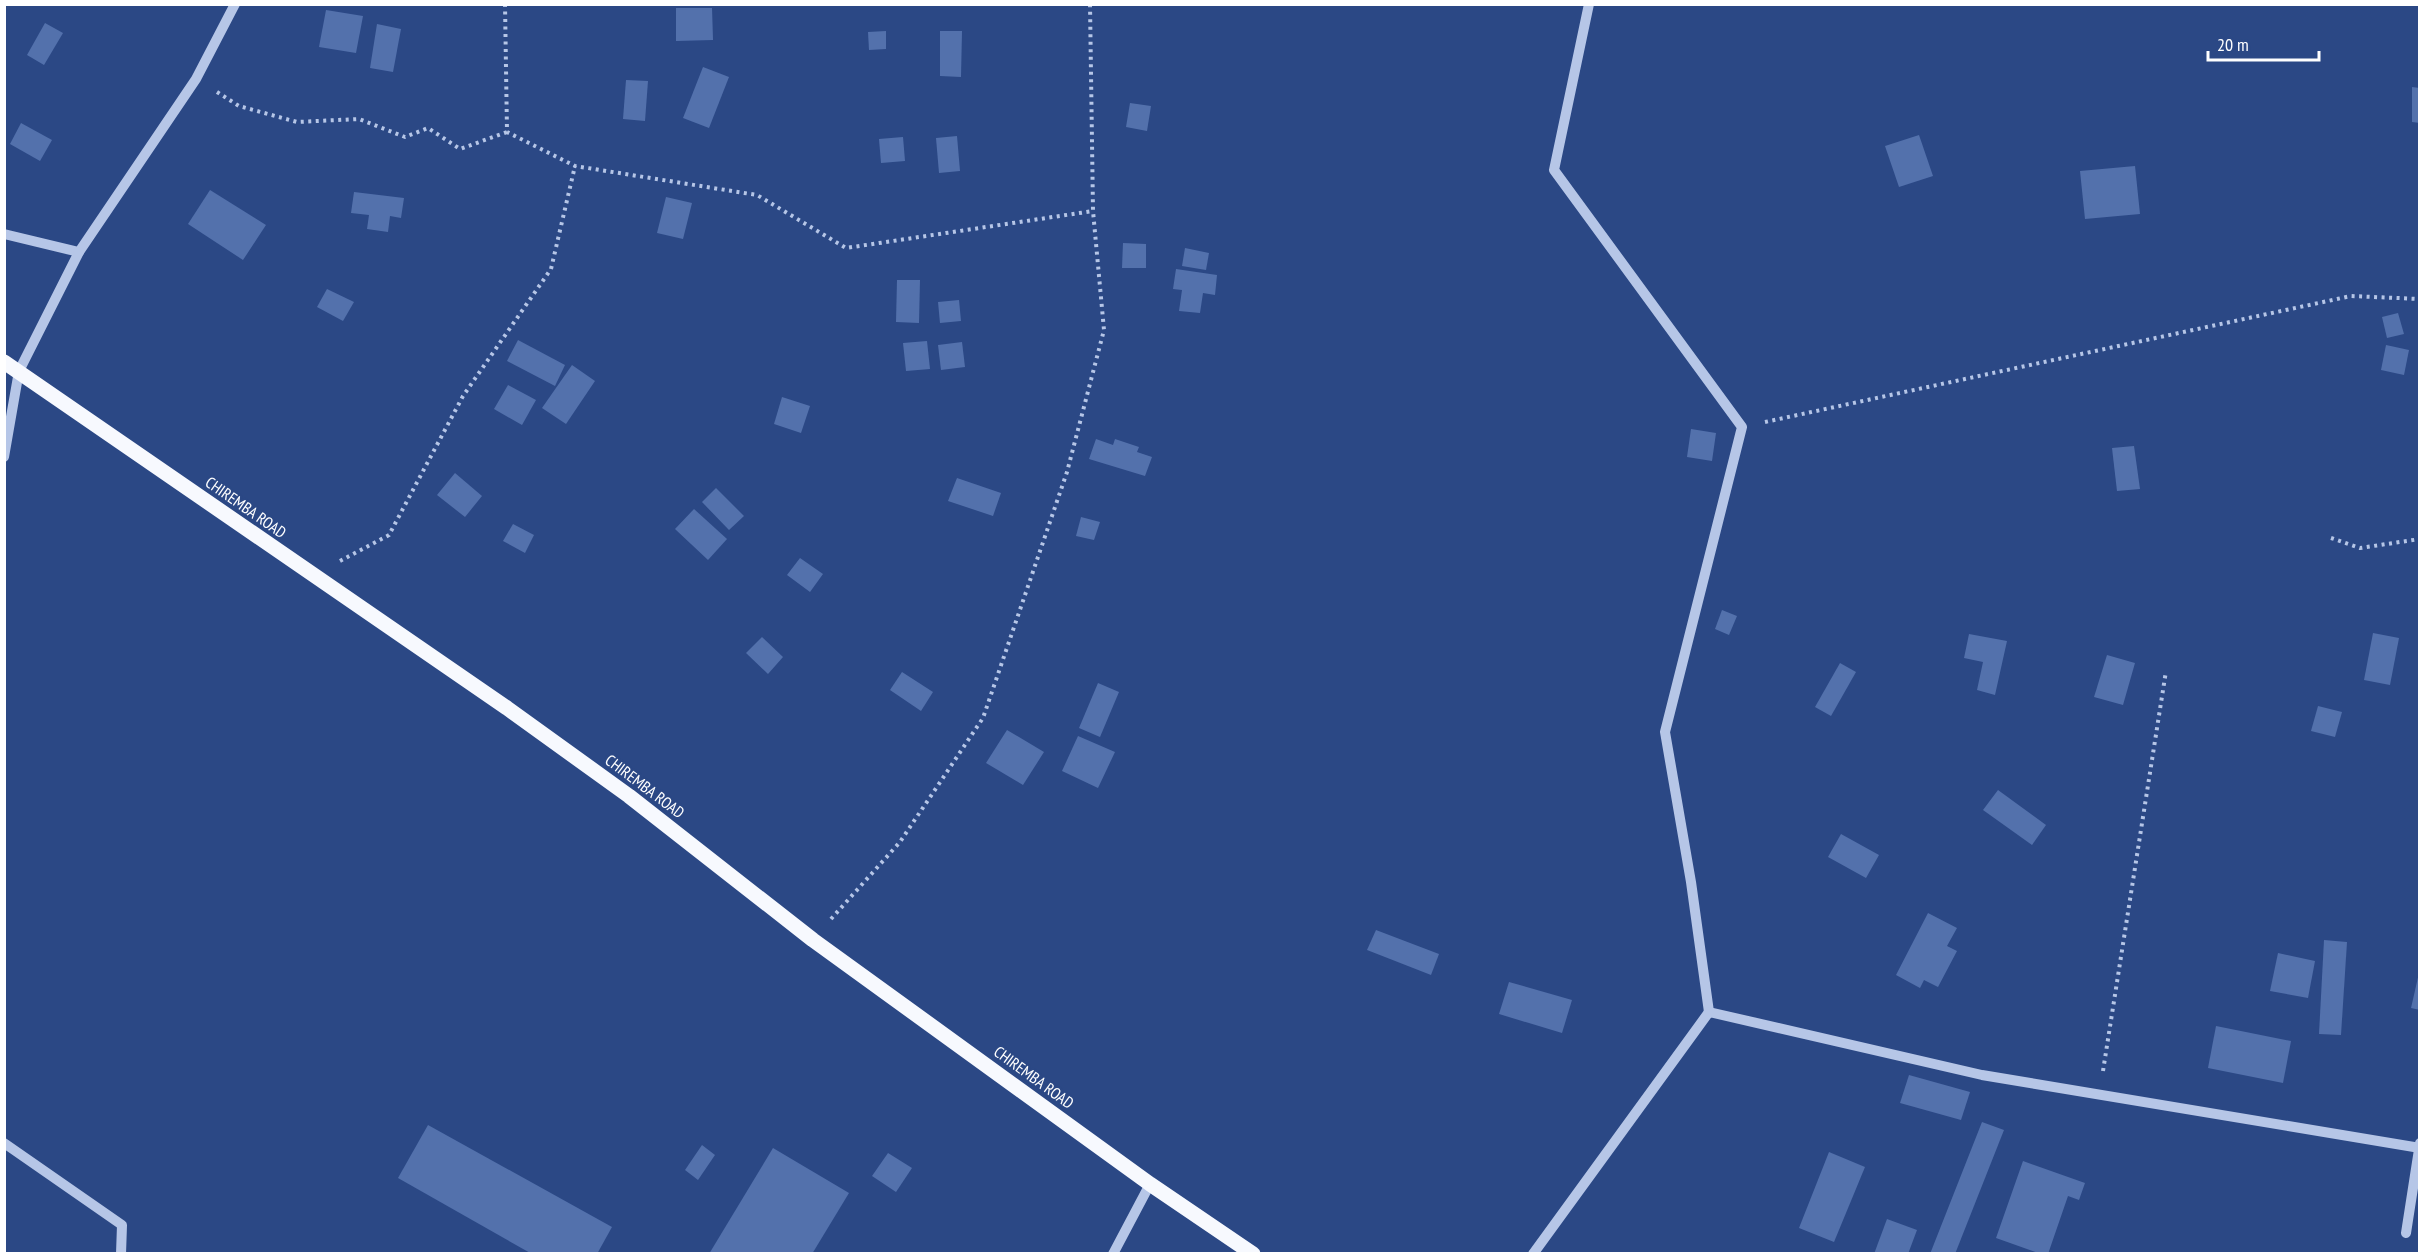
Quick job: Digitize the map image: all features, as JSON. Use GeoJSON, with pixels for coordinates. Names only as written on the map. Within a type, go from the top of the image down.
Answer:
{"type":"FeatureCollection","features":[{"type":"Feature","properties":{"kind":"main road","name":"CHIREMBA ROAD"},"geometry":{"type":"LineString","coordinates":[[4,362],[507,708],[628,796],[813,940],[1150,1184],[1254,1254]]}},
{"type":"Feature","properties":{"kind":"street"},"geometry":{"type":"LineString","coordinates":[[4,457],[19,371],[79,252],[196,79],[235,4]]}},
{"type":"Feature","properties":{"kind":"street"},"geometry":{"type":"LineString","coordinates":[[1533,1254],[1709,1012],[1691,882],[1665,732],[1742,427],[1554,170],[1589,4]]}},
{"type":"Feature","properties":{"kind":"street"},"geometry":{"type":"LineString","coordinates":[[4,234],[79,252]]}},
{"type":"Feature","properties":{"kind":"street"},"geometry":{"type":"LineString","coordinates":[[1709,1012],[1982,1076],[2419,1147],[2406,1233]]}},
{"type":"Feature","properties":{"kind":"street"},"geometry":{"type":"LineString","coordinates":[[4,1143],[122,1225],[121,1254]]}},
{"type":"Feature","properties":{"kind":"street"},"geometry":{"type":"LineString","coordinates":[[1113,1254],[1150,1184]]}},
{"type":"Feature","properties":{"kind":"path"},"geometry":{"type":"LineString","coordinates":[[505,4],[507,132]]}},
{"type":"Feature","properties":{"kind":"path"},"geometry":{"type":"LineString","coordinates":[[813,940],[900,842],[983,718],[1067,471],[1104,330],[1092,211],[1090,4]]}},
{"type":"Feature","properties":{"kind":"path"},"geometry":{"type":"LineString","coordinates":[[196,79],[239,106],[297,122],[359,119],[405,137],[428,128],[460,149],[507,132],[575,166],[757,195],[846,248],[1092,211]]}},
{"type":"Feature","properties":{"kind":"path"},"geometry":{"type":"LineString","coordinates":[[313,575],[389,536],[462,396],[551,269],[575,166]]}},
{"type":"Feature","properties":{"kind":"path"},"geometry":{"type":"LineString","coordinates":[[1742,427],[2351,296],[2420,299]]}},
{"type":"Feature","properties":{"kind":"path"},"geometry":{"type":"LineString","coordinates":[[2331,538],[2360,548],[2420,539]]}},
{"type":"Feature","properties":{"kind":"path"},"geometry":{"type":"LineString","coordinates":[[2099,1095],[2166,671]]}},
{"type":"Feature","properties":{"kind":"building"},"geometry":{"type":"Polygon","coordinates":[[[676,8],[712,8],[713,40],[676,41],[676,8]]]}},
{"type":"Feature","properties":{"kind":"building"},"geometry":{"type":"Polygon","coordinates":[[[326,10],[363,16],[356,53],[319,47],[326,10]]]}},
{"type":"Feature","properties":{"kind":"building"},"geometry":{"type":"Polygon","coordinates":[[[45,23],[63,33],[44,65],[27,55],[45,23]]]}},
{"type":"Feature","properties":{"kind":"building"},"geometry":{"type":"Polygon","coordinates":[[[377,24],[401,29],[393,72],[370,68],[377,24]]]}},
{"type":"Feature","properties":{"kind":"building"},"geometry":{"type":"Polygon","coordinates":[[[886,31],[886,49],[869,50],[868,32],[886,31]]]}},
{"type":"Feature","properties":{"kind":"building"},"geometry":{"type":"Polygon","coordinates":[[[940,31],[962,31],[961,77],[940,76],[940,31]]]}},
{"type":"Feature","properties":{"kind":"building"},"geometry":{"type":"Polygon","coordinates":[[[703,67],[729,77],[709,128],[683,118],[703,67]]]}},
{"type":"Feature","properties":{"kind":"building"},"geometry":{"type":"Polygon","coordinates":[[[626,80],[648,81],[645,121],[623,119],[626,80]]]}},
{"type":"Feature","properties":{"kind":"building"},"geometry":{"type":"Polygon","coordinates":[[[2412,87],[2420,88],[2420,123],[2412,122],[2412,87]]]}},
{"type":"Feature","properties":{"kind":"building"},"geometry":{"type":"Polygon","coordinates":[[[1130,103],[1151,106],[1147,131],[1126,127],[1130,103]]]}},
{"type":"Feature","properties":{"kind":"building"},"geometry":{"type":"Polygon","coordinates":[[[21,123],[52,140],[40,161],[10,144],[21,123]]]}},
{"type":"Feature","properties":{"kind":"building"},"geometry":{"type":"Polygon","coordinates":[[[1919,135],[1933,176],[1899,187],[1885,146],[1919,135]]]}},
{"type":"Feature","properties":{"kind":"building"},"geometry":{"type":"Polygon","coordinates":[[[957,136],[960,171],[939,173],[936,138],[957,136]]]}},
{"type":"Feature","properties":{"kind":"building"},"geometry":{"type":"Polygon","coordinates":[[[903,137],[905,161],[881,163],[879,139],[903,137]]]}},
{"type":"Feature","properties":{"kind":"building"},"geometry":{"type":"Polygon","coordinates":[[[2135,166],[2140,214],[2085,219],[2080,171],[2135,166]]]}},
{"type":"Feature","properties":{"kind":"building"},"geometry":{"type":"Polygon","coordinates":[[[210,190],[266,225],[243,260],[188,224],[210,190]]]}},
{"type":"Feature","properties":{"kind":"building"},"geometry":{"type":"Polygon","coordinates":[[[354,192],[404,198],[401,218],[390,216],[388,232],[367,229],[369,215],[351,213],[354,192]]]}},
{"type":"Feature","properties":{"kind":"building"},"geometry":{"type":"Polygon","coordinates":[[[666,197],[692,203],[683,239],[657,233],[666,197]]]}},
{"type":"Feature","properties":{"kind":"building"},"geometry":{"type":"Polygon","coordinates":[[[1123,243],[1146,244],[1146,268],[1122,268],[1123,243]]]}},
{"type":"Feature","properties":{"kind":"building"},"geometry":{"type":"Polygon","coordinates":[[[1185,248],[1209,253],[1206,270],[1182,266],[1185,248]]]}},
{"type":"Feature","properties":{"kind":"building"},"geometry":{"type":"Polygon","coordinates":[[[1176,269],[1217,275],[1215,295],[1203,293],[1200,313],[1179,311],[1182,290],[1173,289],[1176,269]]]}},
{"type":"Feature","properties":{"kind":"building"},"geometry":{"type":"Polygon","coordinates":[[[897,280],[920,280],[919,323],[896,322],[897,280]]]}},
{"type":"Feature","properties":{"kind":"building"},"geometry":{"type":"Polygon","coordinates":[[[327,289],[354,302],[343,321],[317,307],[327,289]]]}},
{"type":"Feature","properties":{"kind":"building"},"geometry":{"type":"Polygon","coordinates":[[[959,300],[961,321],[940,323],[938,302],[959,300]]]}},
{"type":"Feature","properties":{"kind":"building"},"geometry":{"type":"Polygon","coordinates":[[[2398,313],[2404,334],[2387,338],[2382,317],[2398,313]]]}},
{"type":"Feature","properties":{"kind":"building"},"geometry":{"type":"Polygon","coordinates":[[[518,340],[565,365],[555,386],[507,361],[518,340]]]}},
{"type":"Feature","properties":{"kind":"building"},"geometry":{"type":"Polygon","coordinates":[[[927,341],[930,369],[906,371],[903,343],[927,341]]]}},
{"type":"Feature","properties":{"kind":"building"},"geometry":{"type":"Polygon","coordinates":[[[962,342],[965,367],[941,370],[938,345],[962,342]]]}},
{"type":"Feature","properties":{"kind":"building"},"geometry":{"type":"Polygon","coordinates":[[[2386,345],[2409,350],[2404,375],[2381,370],[2386,345]]]}},
{"type":"Feature","properties":{"kind":"building"},"geometry":{"type":"Polygon","coordinates":[[[572,365],[595,381],[566,424],[542,408],[572,365]]]}},
{"type":"Feature","properties":{"kind":"building"},"geometry":{"type":"Polygon","coordinates":[[[508,385],[536,400],[522,425],[494,409],[508,385]]]}},
{"type":"Feature","properties":{"kind":"building"},"geometry":{"type":"Polygon","coordinates":[[[782,397],[810,406],[801,433],[774,424],[782,397]]]}},
{"type":"Feature","properties":{"kind":"building"},"geometry":{"type":"Polygon","coordinates":[[[1691,429],[1716,433],[1712,461],[1687,457],[1691,429]]]}},
{"type":"Feature","properties":{"kind":"building"},"geometry":{"type":"Polygon","coordinates":[[[1096,439],[1113,445],[1115,439],[1139,447],[1137,452],[1152,457],[1145,476],[1089,459],[1096,439]]]}},
{"type":"Feature","properties":{"kind":"building"},"geometry":{"type":"Polygon","coordinates":[[[2134,446],[2140,489],[2117,491],[2112,448],[2134,446]]]}},
{"type":"Feature","properties":{"kind":"building"},"geometry":{"type":"Polygon","coordinates":[[[455,473],[482,496],[465,517],[437,495],[455,473]]]}},
{"type":"Feature","properties":{"kind":"building"},"geometry":{"type":"Polygon","coordinates":[[[957,478],[1001,493],[993,516],[948,501],[957,478]]]}},
{"type":"Feature","properties":{"kind":"building"},"geometry":{"type":"Polygon","coordinates":[[[716,488],[744,516],[729,530],[702,502],[716,488]]]}},
{"type":"Feature","properties":{"kind":"building"},"geometry":{"type":"Polygon","coordinates":[[[694,509],[727,539],[708,560],[675,529],[694,509]]]}},
{"type":"Feature","properties":{"kind":"building"},"geometry":{"type":"Polygon","coordinates":[[[1081,517],[1100,522],[1094,540],[1076,536],[1081,517]]]}},
{"type":"Feature","properties":{"kind":"building"},"geometry":{"type":"Polygon","coordinates":[[[513,524],[534,535],[525,553],[503,541],[513,524]]]}},
{"type":"Feature","properties":{"kind":"building"},"geometry":{"type":"Polygon","coordinates":[[[800,558],[823,574],[810,592],[787,575],[800,558]]]}},
{"type":"Feature","properties":{"kind":"building"},"geometry":{"type":"Polygon","coordinates":[[[1722,610],[1737,616],[1729,635],[1715,629],[1722,610]]]}},
{"type":"Feature","properties":{"kind":"building"},"geometry":{"type":"Polygon","coordinates":[[[2373,633],[2399,638],[2390,685],[2364,680],[2373,633]]]}},
{"type":"Feature","properties":{"kind":"building"},"geometry":{"type":"Polygon","coordinates":[[[1969,634],[2007,641],[1995,695],[1977,690],[1983,662],[1964,658],[1969,634]]]}},
{"type":"Feature","properties":{"kind":"building"},"geometry":{"type":"Polygon","coordinates":[[[762,637],[783,657],[768,674],[746,653],[762,637]]]}},
{"type":"Feature","properties":{"kind":"building"},"geometry":{"type":"Polygon","coordinates":[[[2107,655],[2135,663],[2123,705],[2094,697],[2107,655]]]}},
{"type":"Feature","properties":{"kind":"building"},"geometry":{"type":"Polygon","coordinates":[[[1840,663],[1856,672],[1831,716],[1815,707],[1840,663]]]}},
{"type":"Feature","properties":{"kind":"building"},"geometry":{"type":"Polygon","coordinates":[[[902,672],[933,692],[921,711],[890,690],[902,672]]]}},
{"type":"Feature","properties":{"kind":"building"},"geometry":{"type":"Polygon","coordinates":[[[1098,683],[1119,692],[1100,737],[1079,728],[1098,683]]]}},
{"type":"Feature","properties":{"kind":"building"},"geometry":{"type":"Polygon","coordinates":[[[2318,706],[2342,712],[2335,737],[2311,731],[2318,706]]]}},
{"type":"Feature","properties":{"kind":"building"},"geometry":{"type":"Polygon","coordinates":[[[1007,730],[1044,752],[1023,785],[986,763],[1007,730]]]}},
{"type":"Feature","properties":{"kind":"building"},"geometry":{"type":"Polygon","coordinates":[[[1078,736],[1115,752],[1098,788],[1062,771],[1078,736]]]}},
{"type":"Feature","properties":{"kind":"building"},"geometry":{"type":"Polygon","coordinates":[[[1998,790],[2046,825],[2032,845],[1983,810],[1998,790]]]}},
{"type":"Feature","properties":{"kind":"building"},"geometry":{"type":"Polygon","coordinates":[[[1841,834],[1879,855],[1866,878],[1828,857],[1841,834]]]}},
{"type":"Feature","properties":{"kind":"building"},"geometry":{"type":"Polygon","coordinates":[[[1928,913],[1957,928],[1947,946],[1957,951],[1938,987],[1924,980],[1920,988],[1896,975],[1928,913]]]}},
{"type":"Feature","properties":{"kind":"building"},"geometry":{"type":"Polygon","coordinates":[[[1376,930],[1439,954],[1431,975],[1367,950],[1376,930]]]}},
{"type":"Feature","properties":{"kind":"building"},"geometry":{"type":"Polygon","coordinates":[[[2324,940],[2347,942],[2341,1035],[2319,1034],[2324,940]]]}},
{"type":"Feature","properties":{"kind":"building"},"geometry":{"type":"Polygon","coordinates":[[[2278,953],[2315,961],[2308,998],[2270,991],[2278,953]]]}},
{"type":"Feature","properties":{"kind":"building"},"geometry":{"type":"Polygon","coordinates":[[[2420,974],[2420,1010],[2411,1008],[2420,974]]]}},
{"type":"Feature","properties":{"kind":"building"},"geometry":{"type":"Polygon","coordinates":[[[1509,982],[1572,1000],[1562,1033],[1499,1014],[1509,982]]]}},
{"type":"Feature","properties":{"kind":"building"},"geometry":{"type":"Polygon","coordinates":[[[2216,1026],[2291,1041],[2283,1083],[2208,1068],[2216,1026]]]}},
{"type":"Feature","properties":{"kind":"building"},"geometry":{"type":"Polygon","coordinates":[[[1909,1075],[1970,1092],[1961,1120],[1900,1103],[1909,1075]]]}},
{"type":"Feature","properties":{"kind":"building"},"geometry":{"type":"Polygon","coordinates":[[[1982,1122],[2004,1130],[1955,1254],[1930,1254],[1982,1122]]]}},
{"type":"Feature","properties":{"kind":"building"},"geometry":{"type":"Polygon","coordinates":[[[428,1125],[612,1227],[597,1254],[532,1254],[398,1178],[428,1125]]]}},
{"type":"Feature","properties":{"kind":"building"},"geometry":{"type":"Polygon","coordinates":[[[702,1145],[715,1155],[698,1180],[685,1170],[702,1145]]]}},
{"type":"Feature","properties":{"kind":"building"},"geometry":{"type":"Polygon","coordinates":[[[773,1148],[849,1193],[812,1254],[709,1254],[773,1148]]]}},
{"type":"Feature","properties":{"kind":"building"},"geometry":{"type":"Polygon","coordinates":[[[1829,1152],[1865,1167],[1834,1242],[1799,1228],[1829,1152]]]}},
{"type":"Feature","properties":{"kind":"building"},"geometry":{"type":"Polygon","coordinates":[[[888,1153],[912,1168],[896,1192],[872,1176],[888,1153]]]}},
{"type":"Feature","properties":{"kind":"building"},"geometry":{"type":"Polygon","coordinates":[[[2023,1161],[2085,1183],[2079,1200],[2068,1196],[2048,1254],[2041,1254],[1996,1238],[2023,1161]]]}},
{"type":"Feature","properties":{"kind":"building"},"geometry":{"type":"Polygon","coordinates":[[[1887,1219],[1917,1230],[1908,1254],[1874,1254],[1887,1219]]]}}]}
